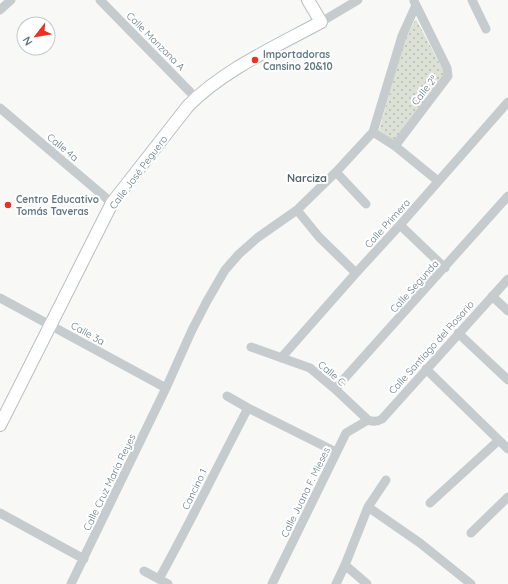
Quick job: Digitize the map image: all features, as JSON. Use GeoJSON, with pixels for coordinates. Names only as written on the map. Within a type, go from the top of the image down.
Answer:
{"type":"FeatureCollection","features":[{"type":"Feature","properties":{"kind":"main road"},"geometry":{"type":"LineString","coordinates":[[308,0],[321,22]]}},
{"type":"Feature","properties":{"kind":"main road","name":"Calle José Peguero"},"geometry":{"type":"LineString","coordinates":[[0,425],[112,203],[188,106],[196,98],[244,63],[321,22]]}},
{"type":"Feature","properties":{"kind":"street"},"geometry":{"type":"LineString","coordinates":[[0,10],[11,0]]}},
{"type":"Feature","properties":{"kind":"street"},"geometry":{"type":"LineString","coordinates":[[321,22],[358,0]]}},
{"type":"Feature","properties":{"kind":"street"},"geometry":{"type":"LineString","coordinates":[[472,0],[486,29]]}},
{"type":"Feature","properties":{"kind":"street","name":"Calle Manzana A"},"geometry":{"type":"LineString","coordinates":[[106,2],[196,98]]}},
{"type":"Feature","properties":{"kind":"street"},"geometry":{"type":"LineString","coordinates":[[415,2],[402,36],[373,132],[395,146],[438,181]]}},
{"type":"Feature","properties":{"kind":"street","name":"Calle 2ª"},"geometry":{"type":"LineString","coordinates":[[395,146],[448,76],[447,68],[415,2]]}},
{"type":"Feature","properties":{"kind":"street","name":"Calle Primera"},"geometry":{"type":"LineString","coordinates":[[281,358],[356,272],[507,105]]}},
{"type":"Feature","properties":{"kind":"street","name":"Calle 4a"},"geometry":{"type":"LineString","coordinates":[[0,108],[112,203]]}},
{"type":"Feature","properties":{"kind":"street","name":"Calle Cruz María Reyes"},"geometry":{"type":"LineString","coordinates":[[71,584],[166,388],[192,330],[225,270],[239,254],[257,238],[297,210],[336,172],[373,132]]}},
{"type":"Feature","properties":{"kind":"street"},"geometry":{"type":"LineString","coordinates":[[336,172],[366,204]]}},
{"type":"Feature","properties":{"kind":"street","name":"Calle Segunda"},"geometry":{"type":"LineString","coordinates":[[335,389],[508,196]]}},
{"type":"Feature","properties":{"kind":"street"},"geometry":{"type":"LineString","coordinates":[[297,210],[318,237],[356,272]]}},
{"type":"Feature","properties":{"kind":"street"},"geometry":{"type":"LineString","coordinates":[[400,225],[445,268]]}},
{"type":"Feature","properties":{"kind":"street","name":"Calle Santiago del Rosario"},"geometry":{"type":"LineString","coordinates":[[368,420],[372,422],[382,419],[508,279]]}},
{"type":"Feature","properties":{"kind":"street"},"geometry":{"type":"LineString","coordinates":[[492,296],[508,311]]}},
{"type":"Feature","properties":{"kind":"street","name":"Calle 3a"},"geometry":{"type":"LineString","coordinates":[[0,298],[166,388]]}},
{"type":"Feature","properties":{"kind":"street"},"geometry":{"type":"LineString","coordinates":[[458,333],[508,380]]}},
{"type":"Feature","properties":{"kind":"street","name":"Calle C"},"geometry":{"type":"LineString","coordinates":[[251,347],[310,368],[368,420]]}},
{"type":"Feature","properties":{"kind":"street"},"geometry":{"type":"LineString","coordinates":[[426,369],[508,449]]}},
{"type":"Feature","properties":{"kind":"street"},"geometry":{"type":"LineString","coordinates":[[227,396],[336,452]]}},
{"type":"Feature","properties":{"kind":"street","name":"Cancino 1"},"geometry":{"type":"LineString","coordinates":[[159,579],[248,408]]}},
{"type":"Feature","properties":{"kind":"street","name":"Calle Juana F. Mieses"},"geometry":{"type":"LineString","coordinates":[[272,584],[346,433],[368,420]]}},
{"type":"Feature","properties":{"kind":"street"},"geometry":{"type":"LineString","coordinates":[[430,503],[499,440]]}},
{"type":"Feature","properties":{"kind":"street"},"geometry":{"type":"LineString","coordinates":[[336,584],[368,507],[386,480]]}},
{"type":"Feature","properties":{"kind":"street"},"geometry":{"type":"LineString","coordinates":[[471,532],[508,497]]}},
{"type":"Feature","properties":{"kind":"street"},"geometry":{"type":"LineString","coordinates":[[368,507],[420,543],[471,584]]}},
{"type":"Feature","properties":{"kind":"street"},"geometry":{"type":"LineString","coordinates":[[0,513],[84,559]]}},
{"type":"Feature","properties":{"kind":"street"},"geometry":{"type":"LineString","coordinates":[[345,565],[367,584]]}},
{"type":"Feature","properties":{"kind":"street"},"geometry":{"type":"LineString","coordinates":[[144,570],[168,584]]}},
{"type":"Feature","properties":{"kind":"shaded area"},"geometry":{"type":"Polygon","coordinates":[[[416,19],[443,70],[443,78],[394,141],[379,130],[406,35],[416,19]]]}},
{"type":"Feature","properties":{"kind":"place","name":"Importadoras Cansino 20&10"},"geometry":{"type":"Point","coordinates":[255,60]}},
{"type":"Feature","properties":{"kind":"place","name":"Centro Educativo Tomás Taveras"},"geometry":{"type":"Point","coordinates":[8,205]}},
{"type":"Feature","properties":{"kind":"district","name":"Narciza"},"geometry":{"type":"Point","coordinates":[307,178]}}]}
